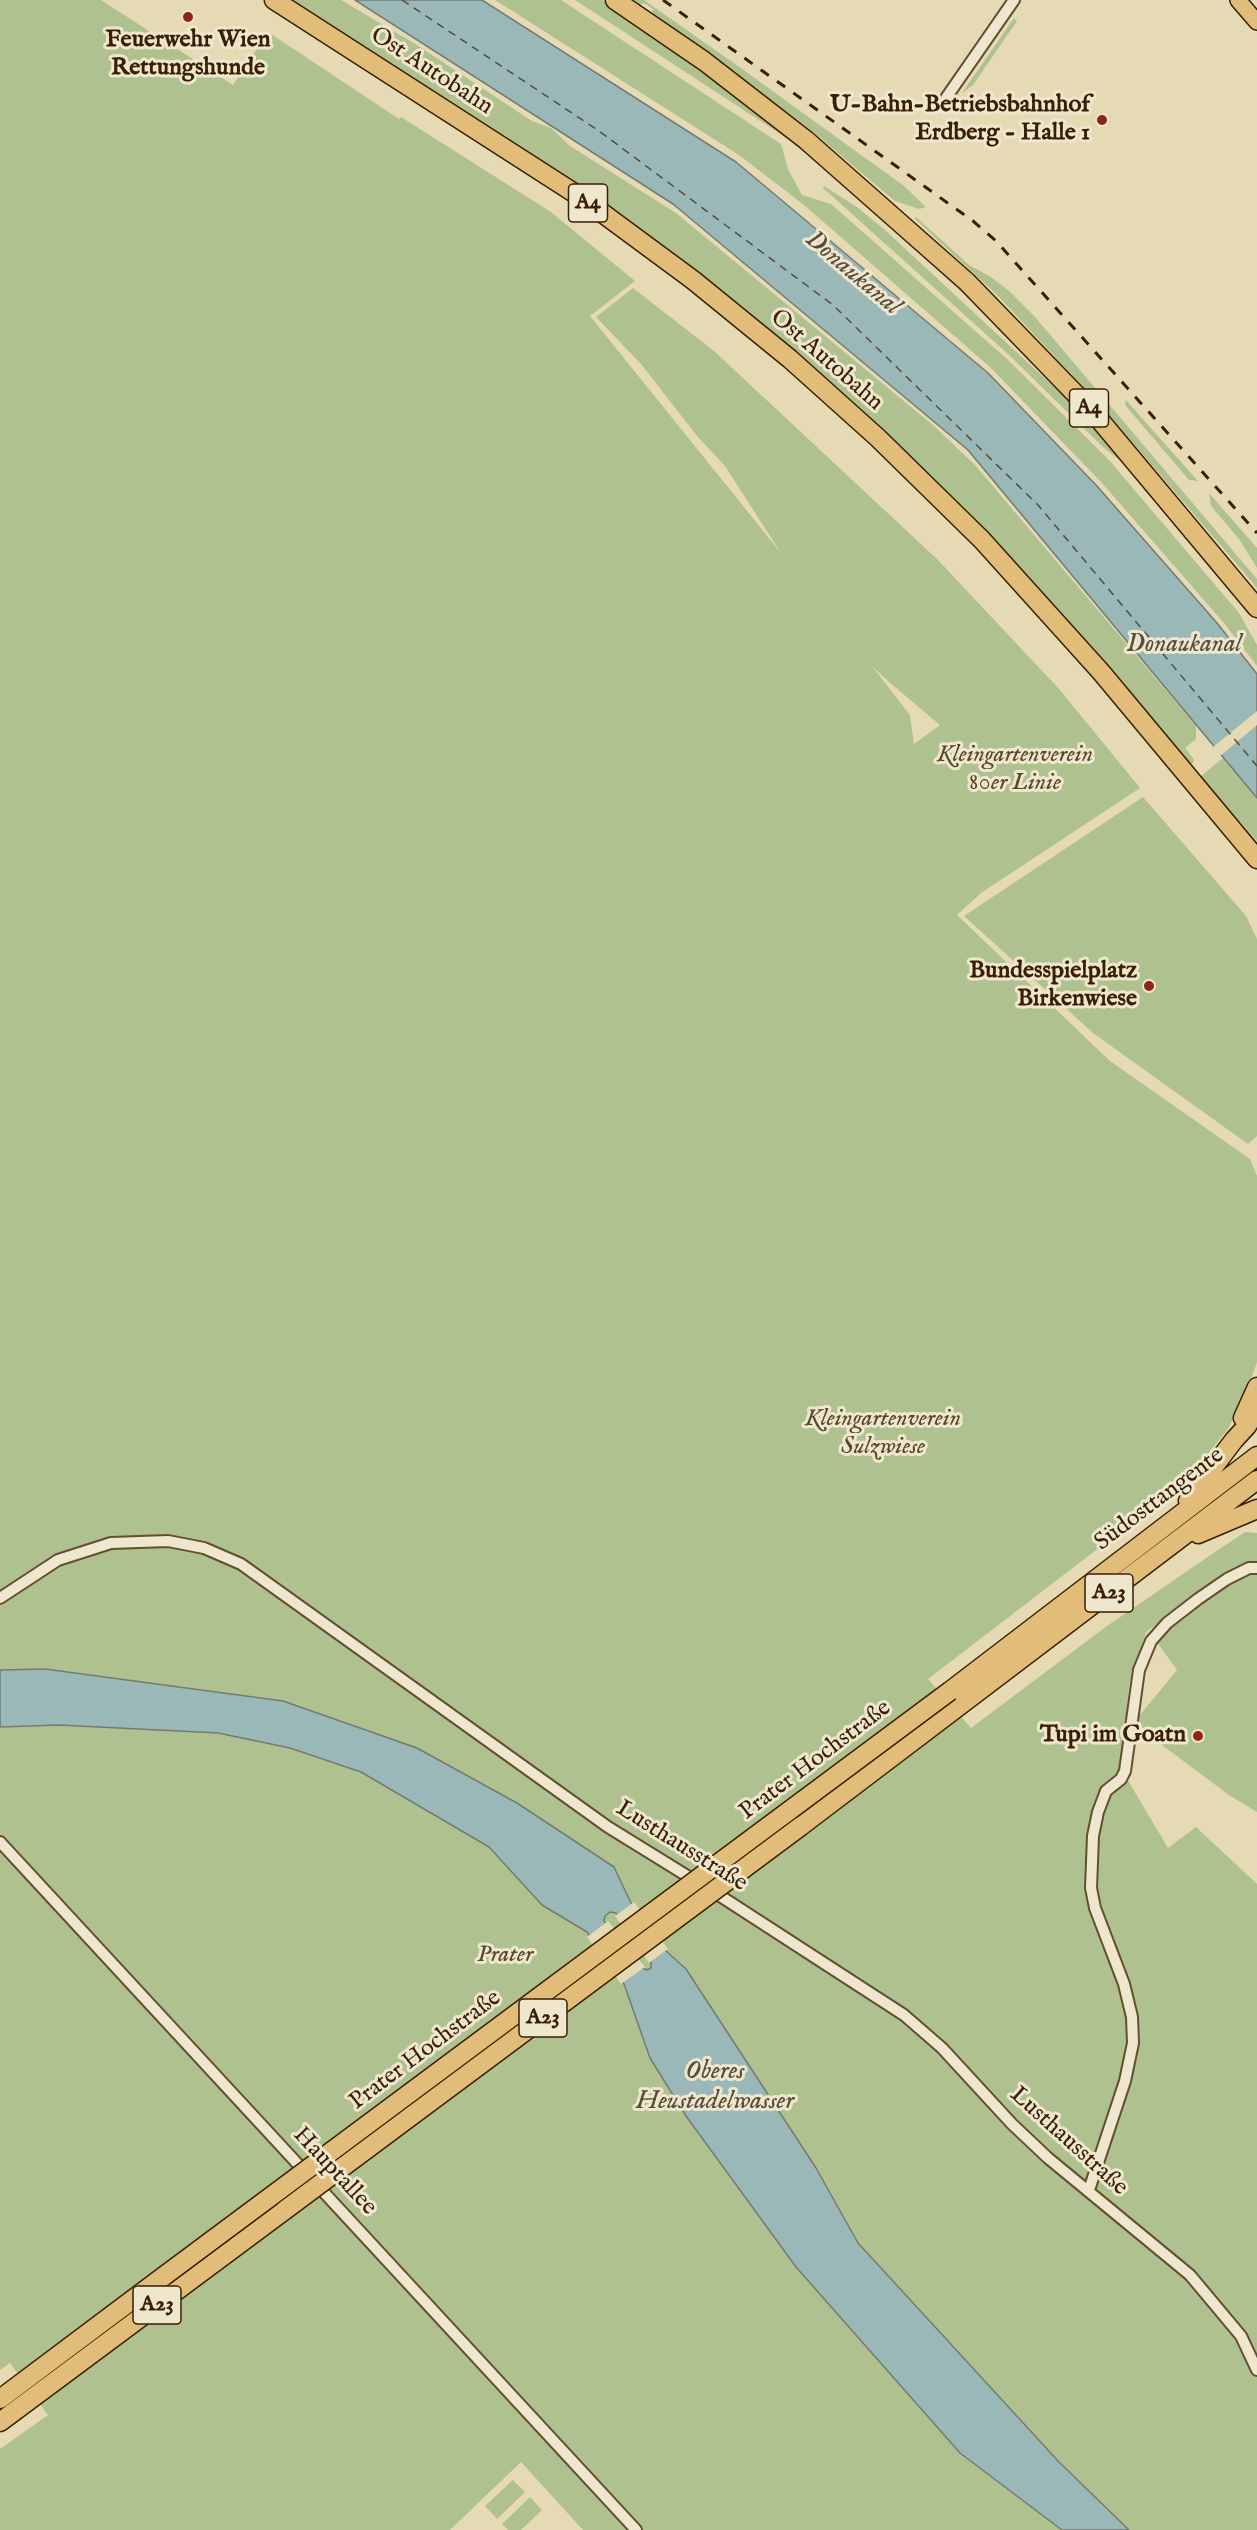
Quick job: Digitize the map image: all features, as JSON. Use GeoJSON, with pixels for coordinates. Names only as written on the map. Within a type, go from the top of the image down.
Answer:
{"type":"FeatureCollection","features":[{"type":"Feature","properties":{"kind":"highway","name":"Ost Autobahn"},"geometry":{"type":"LineString","coordinates":[[274,0],[582,198],[693,280],[790,359],[878,438],[982,540],[1101,672],[1257,859]]}},
{"type":"Feature","properties":{"kind":"highway","name":"A4"},"geometry":{"type":"LineString","coordinates":[[615,0],[704,61],[806,140],[967,282],[1093,412],[1257,608]]}},
{"type":"Feature","properties":{"kind":"highway"},"geometry":{"type":"LineString","coordinates":[[1234,1440],[1257,1387]]}},
{"type":"Feature","properties":{"kind":"highway"},"geometry":{"type":"LineString","coordinates":[[1170,1523],[1247,1426],[1257,1409]]}},
{"type":"Feature","properties":{"kind":"highway","name":"Südosttangente"},"geometry":{"type":"LineString","coordinates":[[950,1690],[1257,1456]]}},
{"type":"Feature","properties":{"kind":"highway","name":"Südosttangente"},"geometry":{"type":"LineString","coordinates":[[962,1706],[1257,1480]]}},
{"type":"Feature","properties":{"kind":"highway"},"geometry":{"type":"LineString","coordinates":[[1169,1547],[1257,1509]]}},
{"type":"Feature","properties":{"kind":"highway"},"geometry":{"type":"LineString","coordinates":[[1169,1547],[1257,1520]]}},
{"type":"Feature","properties":{"kind":"highway","name":"Prater Hochstraße"},"geometry":{"type":"LineString","coordinates":[[0,2398],[950,1690]]}},
{"type":"Feature","properties":{"kind":"highway","name":"Prater Hochstraße"},"geometry":{"type":"LineString","coordinates":[[0,2422],[962,1706]]}},
{"type":"Feature","properties":{"kind":"main road"},"geometry":{"type":"LineString","coordinates":[[1238,0],[1257,22]]}},
{"type":"Feature","properties":{"kind":"street"},"geometry":{"type":"LineString","coordinates":[[946,98],[1014,0]]}},
{"type":"Feature","properties":{"kind":"street","name":"Lusthausstraße"},"geometry":{"type":"LineString","coordinates":[[0,1598],[58,1560],[111,1543],[168,1540],[204,1548],[241,1564],[608,1827],[724,1898],[904,2014],[942,2048],[1018,2130],[1048,2158],[1190,2275],[1240,2336],[1257,2370]]}},
{"type":"Feature","properties":{"kind":"street"},"geometry":{"type":"LineString","coordinates":[[1089,2190],[1125,2081],[1133,2043],[1132,2017],[1124,1984],[1095,1908],[1090,1874],[1098,1812],[1106,1791],[1121,1779],[1125,1771],[1132,1708],[1142,1662],[1151,1641],[1177,1614],[1227,1579],[1249,1568],[1257,1568]]}},
{"type":"Feature","properties":{"kind":"street","name":"Hauptallee"},"geometry":{"type":"LineString","coordinates":[[0,1842],[636,2530]]}},
{"type":"Feature","properties":{"kind":"green space","name":"Prater"},"geometry":{"type":"Polygon","coordinates":[[[0,0],[101,0],[233,85],[268,32],[399,119],[401,117],[551,212],[635,281],[590,316],[781,553],[725,466],[697,436],[641,364],[596,317],[633,288],[714,351],[938,560],[1060,690],[1140,788],[981,893],[957,915],[1110,1061],[1250,1159],[1257,1176],[1257,1362],[1248,1388],[1228,1429],[1186,1481],[928,1679],[971,1728],[1107,1626],[1212,1554],[1245,1532],[1257,1533],[1257,1562],[1220,1578],[1146,1632],[1130,1680],[1120,1767],[1168,1848],[1196,1827],[1257,1884],[1257,2530],[583,2530],[521,2462],[450,2530],[0,2530],[0,2449],[48,2415],[10,2363],[0,2370],[0,0]],[[872,666],[910,715],[914,744],[940,725],[872,666]]]}},
{"type":"Feature","properties":{"kind":"green space"},"geometry":{"type":"Polygon","coordinates":[[[293,0],[341,0],[417,45],[532,121],[551,128],[570,146],[676,213],[934,426],[975,465],[1196,726],[1196,739],[1185,748],[1194,762],[1190,765],[1061,614],[984,530],[818,372],[672,253],[522,147],[293,0]]]}},
{"type":"Feature","properties":{"kind":"green space"},"geometry":{"type":"Polygon","coordinates":[[[495,0],[561,0],[781,144],[788,169],[802,195],[831,204],[1007,359],[1109,460],[1239,613],[1257,645],[1257,666],[1224,623],[1102,483],[990,367],[804,205],[739,155],[495,0]]]}},
{"type":"Feature","properties":{"kind":"green space"},"geometry":{"type":"Polygon","coordinates":[[[575,0],[602,0],[671,46],[771,121],[943,269],[996,324],[856,195],[788,139],[575,0]]]}},
{"type":"Feature","properties":{"kind":"green space"},"geometry":{"type":"Polygon","coordinates":[[[634,0],[644,0],[738,66],[904,186],[926,207],[919,209],[895,201],[806,126],[652,13],[653,9],[634,0]]]}},
{"type":"Feature","properties":{"kind":"green space"},"geometry":{"type":"Polygon","coordinates":[[[1014,18],[1017,21],[973,85],[962,93],[1014,18]]]}},
{"type":"Feature","properties":{"kind":"green space"},"geometry":{"type":"Polygon","coordinates":[[[824,186],[857,207],[885,230],[1094,424],[1139,475],[1104,448],[1008,354],[823,188],[824,186]]]}},
{"type":"Feature","properties":{"kind":"green space"},"geometry":{"type":"Polygon","coordinates":[[[916,217],[969,265],[991,277],[1009,291],[1035,317],[1257,579],[1257,588],[1103,408],[997,295],[914,218],[916,217]]]}},
{"type":"Feature","properties":{"kind":"green space"},"geometry":{"type":"Polygon","coordinates":[[[1126,400],[1198,481],[1189,480],[1125,405],[1126,400]]]}},
{"type":"Feature","properties":{"kind":"green space"},"geometry":{"type":"Polygon","coordinates":[[[1209,493],[1257,548],[1257,568],[1239,539],[1211,506],[1209,493]]]}},
{"type":"Feature","properties":{"kind":"green space"},"geometry":{"type":"Polygon","coordinates":[[[1223,758],[1257,799],[1257,841],[1200,777],[1223,758]]]}},
{"type":"Feature","properties":{"kind":"green space","name":"Bundesspielplatz Birkenwiese"},"geometry":{"type":"Polygon","coordinates":[[[1143,797],[1246,916],[1257,939],[1257,1136],[1248,1144],[1093,1033],[964,916],[1143,797]]]}},
{"type":"Feature","properties":{"kind":"green space"},"geometry":{"type":"Polygon","coordinates":[[[1244,1573],[1257,1573],[1257,1812],[1229,1795],[1162,1745],[1135,1721],[1177,1670],[1157,1642],[1173,1623],[1244,1573]]]}},
{"type":"Feature","properties":{"kind":"green space"},"geometry":{"type":"Polygon","coordinates":[[[513,2480],[525,2492],[497,2519],[485,2506],[513,2480]]]}},
{"type":"Feature","properties":{"kind":"green space"},"geometry":{"type":"Polygon","coordinates":[[[530,2497],[542,2510],[521,2530],[508,2530],[502,2524],[530,2497]]]}},
{"type":"Feature","properties":{"kind":"water","name":"Donaukanal"},"geometry":{"type":"Polygon","coordinates":[[[355,0],[482,0],[736,162],[988,373],[1096,485],[1217,623],[1257,674],[1257,798],[968,450],[673,204],[355,0]]]}},
{"type":"Feature","properties":{"kind":"water","name":"Oberes Heustadelwasser"},"geometry":{"type":"Polygon","coordinates":[[[45,1669],[283,1701],[417,1748],[517,1803],[614,1867],[631,1903],[666,1951],[686,1969],[816,2168],[858,2243],[1059,2462],[1129,2530],[1062,2530],[960,2453],[796,2267],[686,2116],[650,2058],[624,1984],[587,1932],[542,1905],[489,1847],[361,1772],[290,1748],[218,1733],[59,1725],[0,1727],[0,1670],[45,1669]],[[610,1912],[605,1916],[604,1921],[640,1967],[647,1970],[651,1968],[651,1959],[616,1913],[610,1912]]]}},
{"type":"Feature","properties":{"kind":"pier"},"geometry":{"type":"Polygon","coordinates":[[[1257,711],[1257,725],[1219,757],[1212,748],[1257,711]]]}},
{"type":"Feature","properties":{"kind":"pier"},"geometry":{"type":"Polygon","coordinates":[[[634,1902],[668,1949],[649,1963],[615,1916],[634,1902]]]}},
{"type":"Feature","properties":{"kind":"pier"},"geometry":{"type":"Polygon","coordinates":[[[608,1921],[645,1967],[621,1984],[587,1937],[608,1921]]]}},
{"type":"Feature","properties":{"kind":"ferry route"},"geometry":{"type":"LineString","coordinates":[[402,0],[599,131],[833,305],[1038,505],[1257,766]]}},
{"type":"Feature","properties":{"kind":"railway"},"geometry":{"type":"LineString","coordinates":[[663,0],[973,221],[996,241],[1257,533]]}},
{"type":"Feature","properties":{"kind":"place","name":"Feuerwehr Wien Rettungshunde"},"geometry":{"type":"Point","coordinates":[188,17]}},
{"type":"Feature","properties":{"kind":"place","name":"U-Bahn-Betriebsbahnhof Erdberg - Halle 1"},"geometry":{"type":"Point","coordinates":[1102,120]}},
{"type":"Feature","properties":{"kind":"place","name":"Bundesspielplatz Birkenwiese"},"geometry":{"type":"Point","coordinates":[1149,986]}},
{"type":"Feature","properties":{"kind":"place","name":"Tupi im Goatn"},"geometry":{"type":"Point","coordinates":[1198,1736]}},
{"type":"Feature","properties":{"kind":"park label","name":"Kleingartenverein 80er Linie"},"geometry":{"type":"Point","coordinates":[1015,770]}},
{"type":"Feature","properties":{"kind":"park label","name":"Kleingartenverein Sulzwiese"},"geometry":{"type":"Point","coordinates":[883,1434]}}]}
